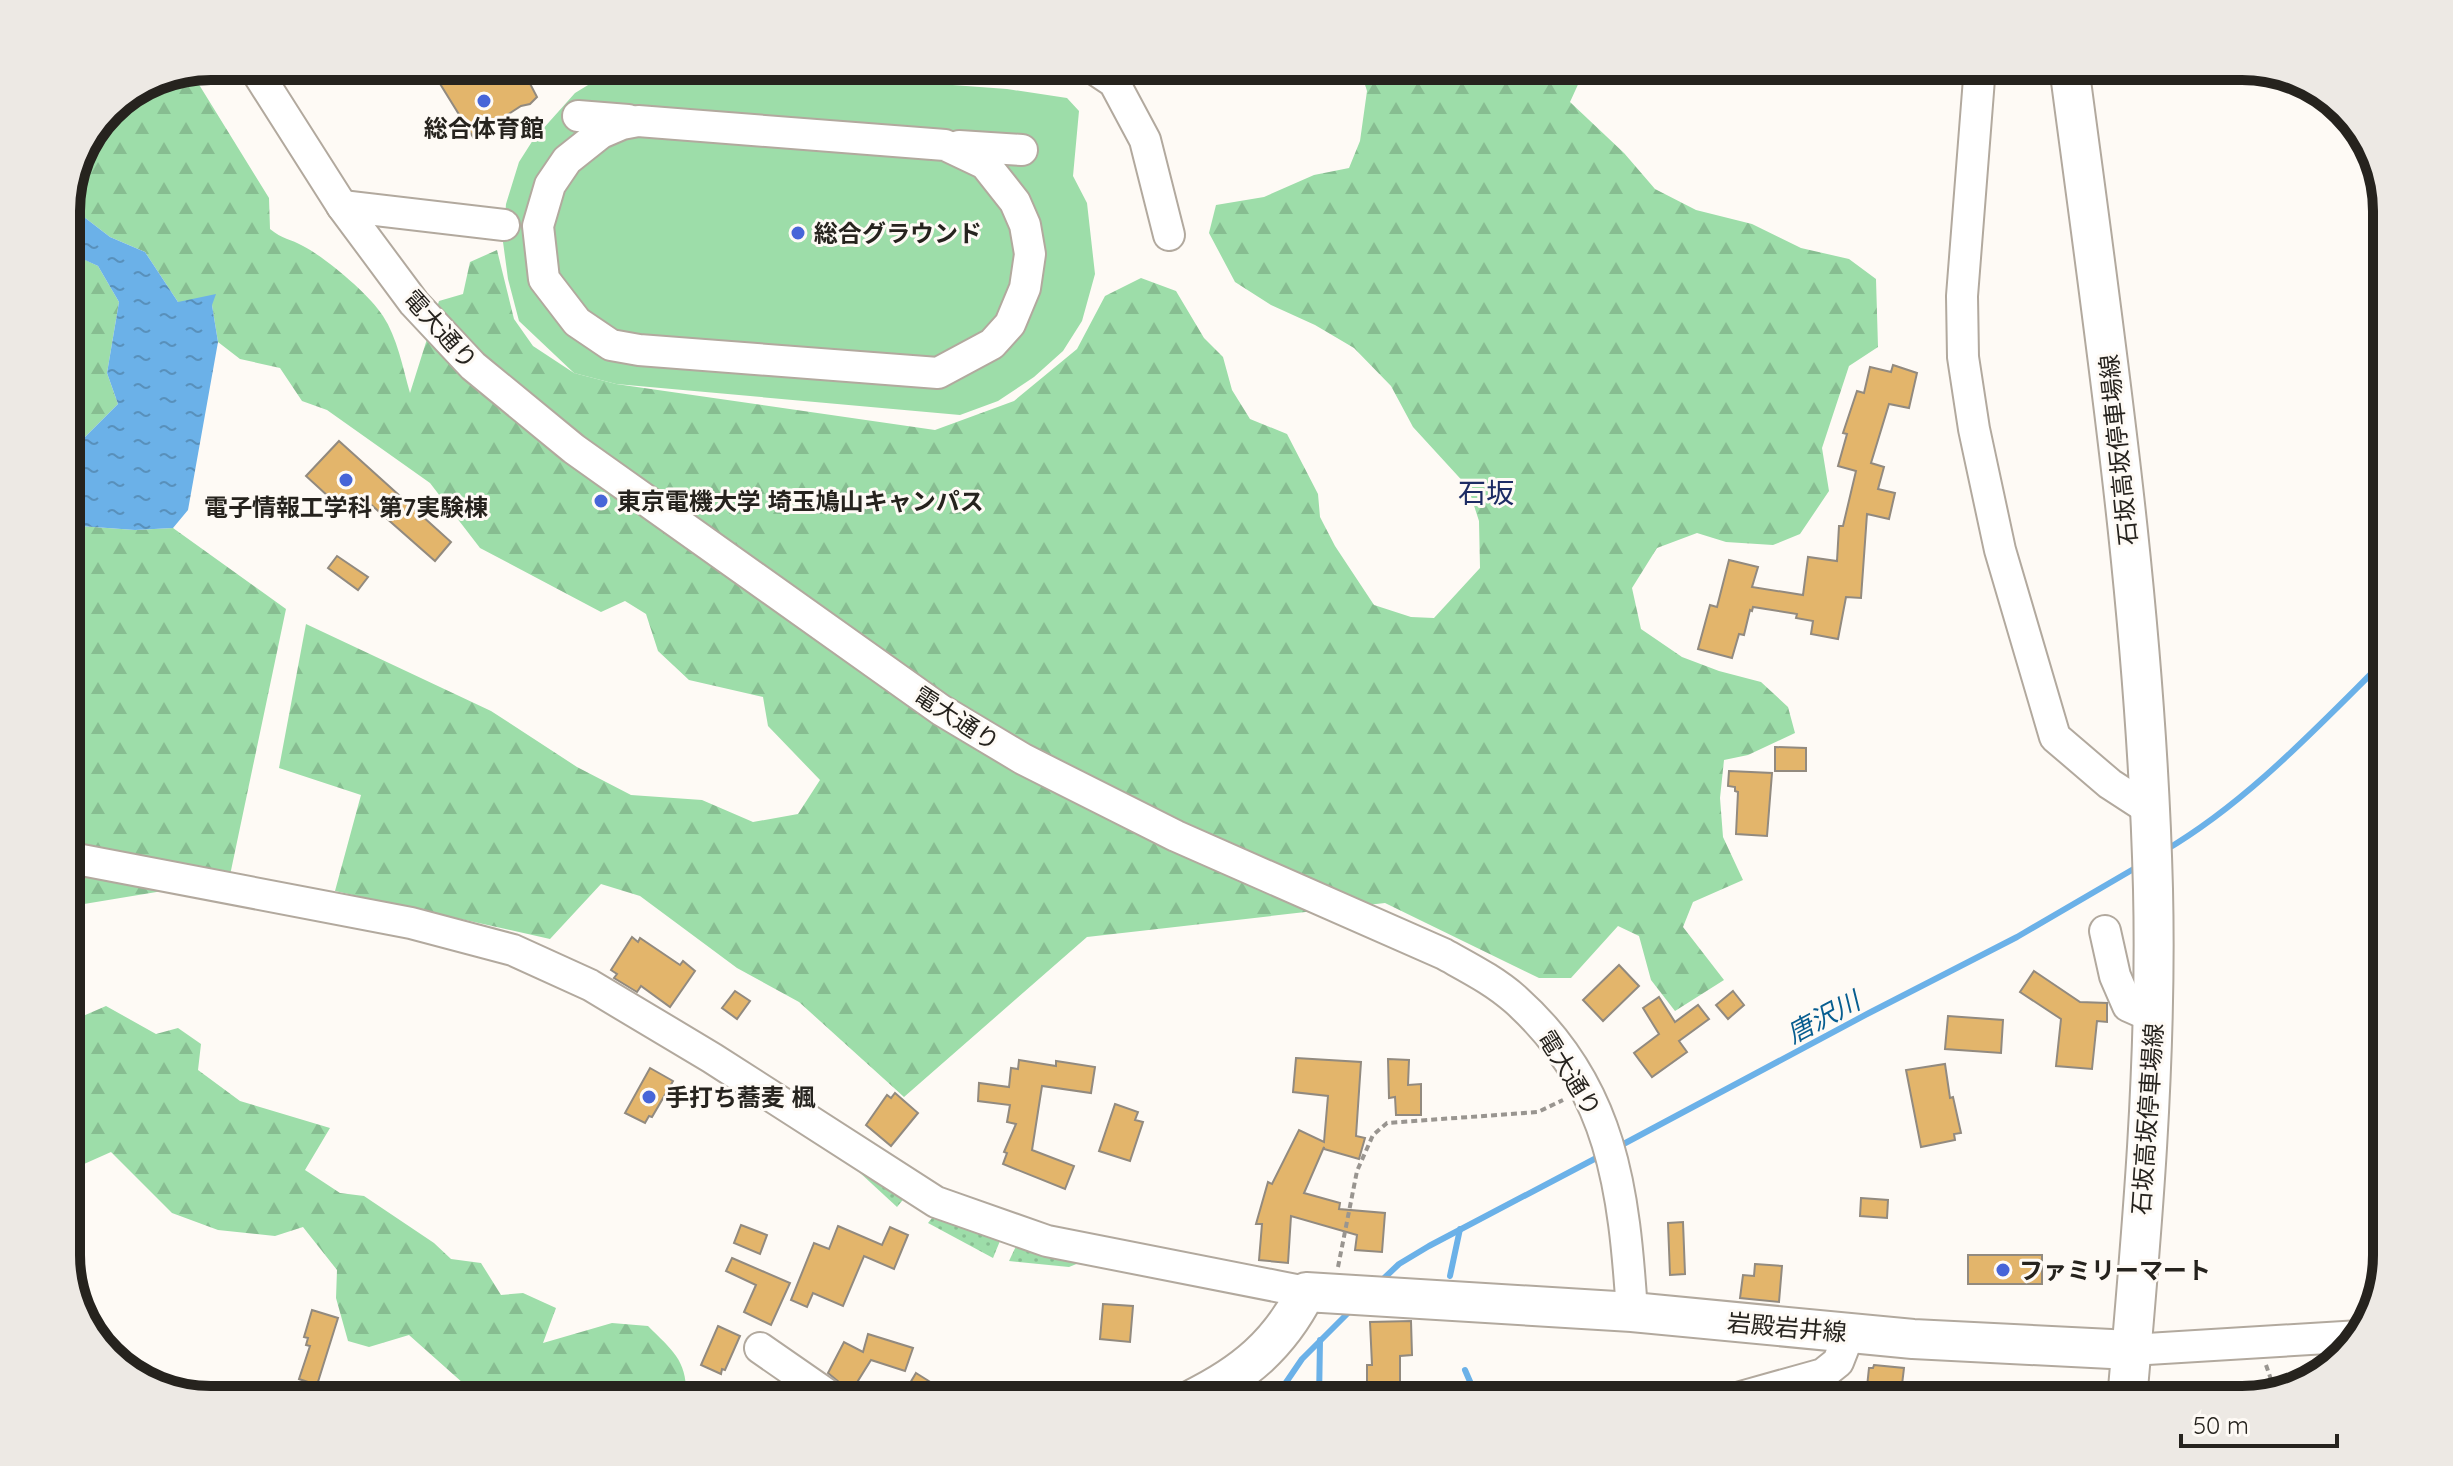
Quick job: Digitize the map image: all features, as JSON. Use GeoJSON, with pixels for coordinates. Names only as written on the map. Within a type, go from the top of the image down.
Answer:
{"type":"FeatureCollection","features":[{"type":"Feature","properties":{"kind":"main road","name":"石坂高坂停車場線"},"geometry":{"type":"LineString","coordinates":[[2071,80],[2111,386],[2139,642],[2150,823],[2153,1017],[2131,1350]]}},
{"type":"Feature","properties":{"kind":"main road","name":"岩殿岩井線"},"geometry":{"type":"LineString","coordinates":[[1318,1292],[1632,1312],[1849,1334],[2131,1350]]}},
{"type":"Feature","properties":{"kind":"main road"},"geometry":{"type":"LineString","coordinates":[[1219,1386],[1266,1350],[1318,1292]]}},
{"type":"Feature","properties":{"kind":"main road"},"geometry":{"type":"LineString","coordinates":[[2128,1386],[2131,1350]]}},
{"type":"Feature","properties":{"kind":"street","name":"電大通り"},"geometry":{"type":"LineString","coordinates":[[262,80],[342,206],[414,303],[473,366],[549,430],[941,710],[1023,759],[1176,836],[1401,934],[1481,975],[1515,999],[1551,1035],[1581,1083],[1603,1128],[1619,1179],[1632,1312]]}},
{"type":"Feature","properties":{"kind":"street"},"geometry":{"type":"LineString","coordinates":[[1111,80],[1145,140],[1169,235]]}},
{"type":"Feature","properties":{"kind":"street"},"geometry":{"type":"LineString","coordinates":[[1979,80],[1962,296],[1963,357],[1974,429],[2000,550],[2055,737],[2150,823]]}},
{"type":"Feature","properties":{"kind":"street"},"geometry":{"type":"LineString","coordinates":[[578,116],[1022,150]]}},
{"type":"Feature","properties":{"kind":"street"},"geometry":{"type":"LineString","coordinates":[[638,121],[601,133],[567,160],[550,185],[538,226],[544,279],[577,322],[611,345],[639,350],[938,373],[992,344],[1010,324],[1025,288],[1030,254],[1025,225],[1015,202],[985,164],[945,145]]}},
{"type":"Feature","properties":{"kind":"street"},"geometry":{"type":"LineString","coordinates":[[342,206],[504,225]]}},
{"type":"Feature","properties":{"kind":"street"},"geometry":{"type":"LineString","coordinates":[[80,860],[411,923],[513,950],[590,985],[617,1001],[712,1058],[936,1202],[1047,1241],[1318,1292]]}},
{"type":"Feature","properties":{"kind":"street"},"geometry":{"type":"LineString","coordinates":[[2105,931],[2115,976],[2128,1006],[2153,1017]]}},
{"type":"Feature","properties":{"kind":"street"},"geometry":{"type":"LineString","coordinates":[[1780,1386],[1823,1374],[1838,1362],[1849,1334]]}},
{"type":"Feature","properties":{"kind":"street"},"geometry":{"type":"LineString","coordinates":[[2131,1350],[2344,1337]]}},
{"type":"Feature","properties":{"kind":"street"},"geometry":{"type":"LineString","coordinates":[[760,1348],[815,1386]]}},
{"type":"Feature","properties":{"kind":"path"},"geometry":{"type":"LineString","coordinates":[[1318,1292],[1336,1276],[1357,1171],[1373,1135],[1387,1123],[1538,1112],[1558,1104],[1581,1083]]}},
{"type":"Feature","properties":{"kind":"green space","name":"総合グラウンド"},"geometry":{"type":"Polygon","coordinates":[[[596,80],[885,80],[1007,89],[1067,98],[1079,111],[1073,176],[1087,203],[1095,274],[1082,321],[1063,351],[1034,377],[998,401],[960,415],[616,384],[574,373],[519,321],[508,279],[503,242],[506,204],[519,162],[533,140],[575,93],[596,80]]]}},
{"type":"Feature","properties":{"kind":"green space"},"geometry":{"type":"Polygon","coordinates":[[[1363,80],[1580,80],[1570,102],[1624,153],[1655,189],[1696,210],[1752,224],[1801,248],[1849,259],[1876,279],[1878,347],[1849,366],[1822,448],[1829,491],[1800,534],[1773,545],[1726,542],[1697,533],[1657,548],[1632,588],[1641,629],[1682,657],[1761,682],[1788,707],[1795,733],[1748,755],[1724,760],[1720,798],[1723,837],[1743,880],[1693,902],[1683,927],[1724,980],[1675,1011],[1651,980],[1639,936],[1618,926],[1571,978],[1539,978],[1385,903],[1087,937],[904,1097],[799,1002],[737,968],[640,896],[601,884],[550,939],[335,891],[361,795],[279,768],[306,624],[491,711],[577,767],[631,795],[702,800],[753,822],[798,814],[820,780],[768,726],[763,697],[689,680],[658,651],[646,614],[625,601],[601,612],[480,548],[430,483],[327,410],[302,401],[280,368],[240,359],[218,342],[212,305],[178,302],[145,252],[110,237],[84,217],[80,202],[84,177],[93,153],[124,112],[161,90],[197,82],[269,198],[270,229],[323,259],[358,287],[376,307],[392,333],[410,393],[439,301],[463,294],[470,262],[497,250],[514,319],[533,346],[574,373],[616,384],[935,430],[1014,401],[1077,349],[1105,296],[1141,278],[1176,291],[1204,338],[1223,357],[1232,390],[1250,419],[1287,434],[1318,494],[1320,517],[1374,605],[1411,617],[1434,618],[1480,568],[1479,521],[1468,487],[1413,427],[1391,386],[1354,348],[1315,325],[1271,305],[1235,282],[1209,233],[1216,205],[1264,197],[1314,175],[1349,168],[1360,141],[1367,91],[1363,80]]]}},
{"type":"Feature","properties":{"kind":"green space"},"geometry":{"type":"Polygon","coordinates":[[[1594,80],[1622,80],[1614,83],[1594,80]]]}},
{"type":"Feature","properties":{"kind":"green space"},"geometry":{"type":"Polygon","coordinates":[[[80,257],[98,266],[119,302],[107,373],[118,404],[80,442],[80,257]]]}},
{"type":"Feature","properties":{"kind":"green space"},"geometry":{"type":"Polygon","coordinates":[[[80,526],[135,530],[173,528],[286,609],[229,880],[80,905],[80,526]]]}},
{"type":"Feature","properties":{"kind":"green space"},"geometry":{"type":"Polygon","coordinates":[[[80,1003],[83,1016],[106,1006],[156,1034],[178,1028],[201,1044],[198,1070],[240,1101],[330,1128],[305,1170],[340,1193],[364,1196],[434,1243],[451,1259],[481,1263],[501,1295],[523,1293],[556,1308],[543,1343],[612,1323],[648,1326],[678,1358],[686,1386],[466,1386],[409,1335],[369,1347],[348,1341],[336,1298],[337,1270],[303,1227],[275,1236],[218,1230],[172,1213],[111,1152],[80,1166],[80,1003]]]}},
{"type":"Feature","properties":{"kind":"green space"},"geometry":{"type":"Polygon","coordinates":[[[845,1159],[906,1196],[897,1207],[845,1159]]]}},
{"type":"Feature","properties":{"kind":"green space"},"geometry":{"type":"Polygon","coordinates":[[[939,1209],[1002,1236],[993,1258],[928,1223],[939,1209]]]}},
{"type":"Feature","properties":{"kind":"green space"},"geometry":{"type":"Polygon","coordinates":[[[1018,1242],[1089,1259],[1069,1267],[1009,1261],[1018,1242]]]}},
{"type":"Feature","properties":{"kind":"water"},"geometry":{"type":"Polygon","coordinates":[[[80,202],[84,217],[110,237],[145,252],[178,302],[216,294],[212,305],[218,342],[188,510],[173,528],[135,530],[80,526],[80,442],[118,404],[107,373],[119,302],[98,266],[80,258],[80,202]]]}},
{"type":"Feature","properties":{"kind":"building","name":"総合体育館"},"geometry":{"type":"Polygon","coordinates":[[[438,80],[528,80],[537,97],[473,137],[438,80]]]}},
{"type":"Feature","properties":{"kind":"building"},"geometry":{"type":"Polygon","coordinates":[[[1893,365],[1917,373],[1909,408],[1889,404],[1871,463],[1884,467],[1878,489],[1895,493],[1889,519],[1867,514],[1861,598],[1846,597],[1838,639],[1811,634],[1813,621],[1796,618],[1797,614],[1753,607],[1744,635],[1739,634],[1732,658],[1698,649],[1710,605],[1717,607],[1729,560],[1758,567],[1752,587],[1803,595],[1808,557],[1837,561],[1839,526],[1843,526],[1856,471],[1838,466],[1847,434],[1843,433],[1857,391],[1864,393],[1870,367],[1891,372],[1893,365]]]}},
{"type":"Feature","properties":{"kind":"building"},"geometry":{"type":"Polygon","coordinates":[[[339,441],[451,542],[435,561],[368,502],[353,519],[306,476],[339,441]]]}},
{"type":"Feature","properties":{"kind":"building"},"geometry":{"type":"Polygon","coordinates":[[[337,556],[368,577],[358,590],[328,568],[337,556]]]}},
{"type":"Feature","properties":{"kind":"building"},"geometry":{"type":"Polygon","coordinates":[[[1775,747],[1806,748],[1806,771],[1775,771],[1775,747]]]}},
{"type":"Feature","properties":{"kind":"building"},"geometry":{"type":"Polygon","coordinates":[[[1729,771],[1772,773],[1767,836],[1736,834],[1738,792],[1735,787],[1728,786],[1729,771]]]}},
{"type":"Feature","properties":{"kind":"building"},"geometry":{"type":"Polygon","coordinates":[[[632,937],[638,942],[640,938],[680,965],[683,961],[695,971],[670,1007],[641,986],[637,992],[614,978],[617,974],[611,970],[632,937]]]}},
{"type":"Feature","properties":{"kind":"building"},"geometry":{"type":"Polygon","coordinates":[[[1619,965],[1639,986],[1603,1021],[1583,1000],[1619,965]]]}},
{"type":"Feature","properties":{"kind":"building"},"geometry":{"type":"Polygon","coordinates":[[[2034,971],[2080,1002],[2107,1003],[2107,1022],[2097,1021],[2092,1069],[2056,1066],[2061,1019],[2020,992],[2034,971]]]}},
{"type":"Feature","properties":{"kind":"building"},"geometry":{"type":"Polygon","coordinates":[[[735,991],[750,1001],[737,1019],[722,1008],[735,991]]]}},
{"type":"Feature","properties":{"kind":"building"},"geometry":{"type":"Polygon","coordinates":[[[1733,991],[1744,1005],[1728,1019],[1716,1005],[1733,991]]]}},
{"type":"Feature","properties":{"kind":"building"},"geometry":{"type":"Polygon","coordinates":[[[1659,997],[1675,1022],[1698,1005],[1709,1019],[1679,1041],[1687,1052],[1652,1077],[1634,1053],[1659,1034],[1643,1008],[1659,997]]]}},
{"type":"Feature","properties":{"kind":"building"},"geometry":{"type":"Polygon","coordinates":[[[1948,1016],[2003,1020],[2001,1053],[1945,1049],[1948,1016]]]}},
{"type":"Feature","properties":{"kind":"building"},"geometry":{"type":"Polygon","coordinates":[[[1296,1058],[1361,1062],[1356,1136],[1365,1138],[1359,1159],[1324,1147],[1304,1193],[1340,1203],[1339,1209],[1385,1213],[1382,1252],[1355,1250],[1357,1235],[1291,1216],[1288,1263],[1259,1260],[1262,1224],[1256,1224],[1268,1182],[1272,1184],[1299,1130],[1324,1142],[1328,1096],[1293,1092],[1296,1058]]]}},
{"type":"Feature","properties":{"kind":"building"},"geometry":{"type":"Polygon","coordinates":[[[1388,1059],[1409,1060],[1408,1085],[1421,1084],[1421,1115],[1396,1115],[1395,1097],[1389,1098],[1388,1059]]]}},
{"type":"Feature","properties":{"kind":"building"},"geometry":{"type":"Polygon","coordinates":[[[1019,1060],[1056,1066],[1056,1061],[1095,1067],[1091,1093],[1042,1086],[1032,1150],[1074,1166],[1065,1189],[1003,1164],[1007,1153],[1004,1152],[1016,1124],[1007,1122],[1010,1105],[978,1101],[979,1083],[1009,1087],[1011,1068],[1018,1069],[1019,1060]]]}},
{"type":"Feature","properties":{"kind":"building"},"geometry":{"type":"Polygon","coordinates":[[[1945,1064],[1950,1098],[1953,1097],[1961,1133],[1954,1134],[1955,1140],[1921,1147],[1906,1070],[1945,1064]]]}},
{"type":"Feature","properties":{"kind":"building","name":"手打ち蕎麦 楓"},"geometry":{"type":"Polygon","coordinates":[[[650,1068],[673,1081],[652,1117],[649,1116],[645,1123],[625,1113],[650,1068]]]}},
{"type":"Feature","properties":{"kind":"building"},"geometry":{"type":"Polygon","coordinates":[[[895,1093],[918,1113],[891,1146],[866,1125],[887,1095],[891,1098],[895,1093]]]}},
{"type":"Feature","properties":{"kind":"building"},"geometry":{"type":"Polygon","coordinates":[[[1115,1104],[1138,1112],[1135,1120],[1143,1122],[1130,1161],[1099,1151],[1115,1104]]]}},
{"type":"Feature","properties":{"kind":"building"},"geometry":{"type":"Polygon","coordinates":[[[1861,1198],[1888,1200],[1887,1218],[1860,1216],[1861,1198]]]}},
{"type":"Feature","properties":{"kind":"building"},"geometry":{"type":"Polygon","coordinates":[[[1683,1222],[1685,1274],[1670,1275],[1668,1223],[1683,1222]]]}},
{"type":"Feature","properties":{"kind":"building"},"geometry":{"type":"Polygon","coordinates":[[[741,1225],[767,1235],[760,1254],[734,1243],[741,1225]]]}},
{"type":"Feature","properties":{"kind":"building"},"geometry":{"type":"Polygon","coordinates":[[[838,1226],[882,1245],[890,1227],[908,1235],[894,1269],[864,1256],[843,1306],[813,1293],[807,1307],[791,1300],[814,1243],[829,1249],[838,1226]]]}},
{"type":"Feature","properties":{"kind":"building"},"geometry":{"type":"Polygon","coordinates":[[[1968,1255],[2042,1255],[2042,1284],[1968,1284],[1968,1255]]]}},
{"type":"Feature","properties":{"kind":"building"},"geometry":{"type":"Polygon","coordinates":[[[732,1258],[790,1283],[771,1325],[744,1312],[756,1285],[726,1271],[732,1258]]]}},
{"type":"Feature","properties":{"kind":"building"},"geometry":{"type":"Polygon","coordinates":[[[1755,1264],[1782,1266],[1779,1302],[1740,1298],[1743,1275],[1754,1276],[1755,1264]]]}},
{"type":"Feature","properties":{"kind":"building"},"geometry":{"type":"Polygon","coordinates":[[[1103,1304],[1133,1306],[1130,1342],[1100,1339],[1103,1304]]]}},
{"type":"Feature","properties":{"kind":"building"},"geometry":{"type":"Polygon","coordinates":[[[312,1310],[338,1318],[317,1385],[299,1379],[310,1346],[306,1345],[308,1338],[304,1337],[312,1310]]]}},
{"type":"Feature","properties":{"kind":"building"},"geometry":{"type":"Polygon","coordinates":[[[1411,1321],[1412,1355],[1400,1356],[1400,1386],[1367,1386],[1367,1365],[1372,1365],[1370,1322],[1411,1321]]]}},
{"type":"Feature","properties":{"kind":"building"},"geometry":{"type":"Polygon","coordinates":[[[718,1326],[740,1336],[721,1374],[701,1365],[718,1326]]]}},
{"type":"Feature","properties":{"kind":"building"},"geometry":{"type":"Polygon","coordinates":[[[868,1334],[913,1348],[905,1371],[871,1360],[855,1386],[844,1386],[828,1373],[844,1342],[863,1352],[868,1334]]]}},
{"type":"Feature","properties":{"kind":"building"},"geometry":{"type":"Polygon","coordinates":[[[1874,1365],[1904,1368],[1902,1386],[1867,1386],[1869,1368],[1874,1365]]]}},
{"type":"Feature","properties":{"kind":"building"},"geometry":{"type":"Polygon","coordinates":[[[916,1373],[937,1386],[908,1386],[916,1373]]]}},
{"type":"Feature","properties":{"kind":"building"},"geometry":{"type":"Polygon","coordinates":[[[1966,1382],[2014,1386],[1966,1386],[1966,1382]]]}},
{"type":"Feature","properties":{"kind":"waterway","name":"唐沢川"},"geometry":{"type":"LineString","coordinates":[[2164,851],[2254,786],[2373,672]]}},
{"type":"Feature","properties":{"kind":"waterway","name":"唐沢川"},"geometry":{"type":"LineString","coordinates":[[1616,1148],[2017,937],[2137,867]]}},
{"type":"Feature","properties":{"kind":"waterway","name":"唐沢川"},"geometry":{"type":"LineString","coordinates":[[1380,1282],[1399,1264],[1429,1246],[1602,1155]]}},
{"type":"Feature","properties":{"kind":"waterway"},"geometry":{"type":"LineString","coordinates":[[1450,1276],[1460,1229]]}},
{"type":"Feature","properties":{"kind":"waterway","name":"唐沢川"},"geometry":{"type":"LineString","coordinates":[[1284,1386],[1302,1359],[1352,1309]]}},
{"type":"Feature","properties":{"kind":"waterway"},"geometry":{"type":"LineString","coordinates":[[1319,1386],[1320,1340]]}},
{"type":"Feature","properties":{"kind":"waterway"},"geometry":{"type":"LineString","coordinates":[[1465,1370],[1472,1386]]}},
{"type":"Feature","properties":{"kind":"place","name":"総合体育館"},"geometry":{"type":"Point","coordinates":[484,101]}},
{"type":"Feature","properties":{"kind":"place","name":"総合グラウンド"},"geometry":{"type":"Point","coordinates":[798,233]}},
{"type":"Feature","properties":{"kind":"place","name":"電子情報工学科 第7実験棟"},"geometry":{"type":"Point","coordinates":[346,480]}},
{"type":"Feature","properties":{"kind":"place","name":"東京電機大学 埼玉鳩山キャンパス"},"geometry":{"type":"Point","coordinates":[601,501]}},
{"type":"Feature","properties":{"kind":"place","name":"手打ち蕎麦 楓"},"geometry":{"type":"Point","coordinates":[649,1097]}},
{"type":"Feature","properties":{"kind":"place","name":"ファミリーマート"},"geometry":{"type":"Point","coordinates":[2003,1270]}},
{"type":"Feature","properties":{"kind":"district","name":"石坂"},"geometry":{"type":"Point","coordinates":[1486,492]}}]}
